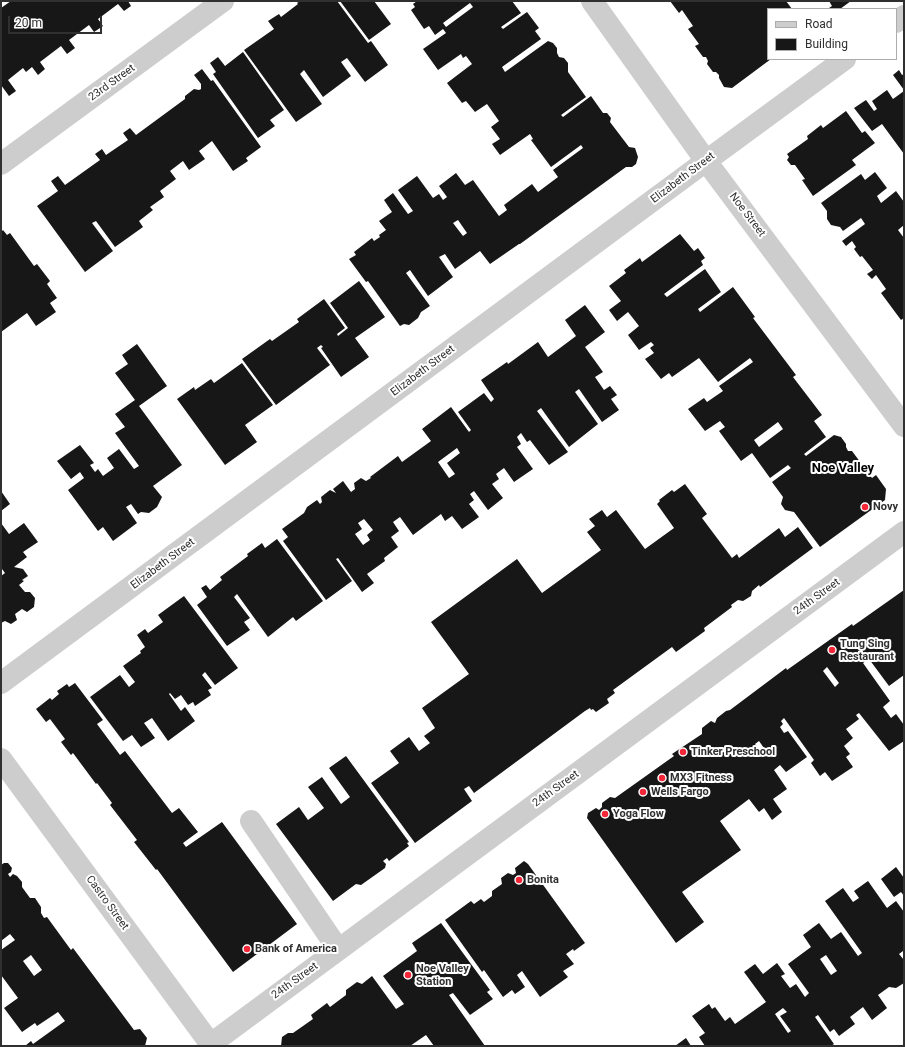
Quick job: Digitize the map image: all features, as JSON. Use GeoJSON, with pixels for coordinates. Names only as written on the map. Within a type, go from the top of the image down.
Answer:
{"type":"FeatureCollection","features":[{"type":"Feature","properties":{"kind":"street","name":"23rd Street"},"geometry":{"type":"LineString","coordinates":[[1,164],[223,1]]}},
{"type":"Feature","properties":{"kind":"street","name":"Noe Street"},"geometry":{"type":"LineString","coordinates":[[592,1],[706,161],[904,426]]}},
{"type":"Feature","properties":{"kind":"street","name":"Elizabeth Street"},"geometry":{"type":"LineString","coordinates":[[1,684],[706,161],[845,60]]}},
{"type":"Feature","properties":{"kind":"street","name":"24th Street"},"geometry":{"type":"LineString","coordinates":[[210,1045],[904,532]]}},
{"type":"Feature","properties":{"kind":"street","name":"Castro Street"},"geometry":{"type":"LineString","coordinates":[[1,759],[210,1045]]}},
{"type":"Feature","properties":{"kind":"street"},"geometry":{"type":"LineString","coordinates":[[251,821],[338,949]]}},
{"type":"Feature","properties":{"kind":"building"},"geometry":{"type":"Polygon","coordinates":[[[11,1],[128,1],[131,6],[124,11],[118,4],[98,19],[103,26],[94,32],[89,25],[69,40],[75,48],[67,54],[61,46],[40,62],[45,69],[38,75],[32,67],[26,72],[23,68],[8,80],[16,91],[9,96],[1,85],[1,8],[11,1]]]}},
{"type":"Feature","properties":{"kind":"building"},"geometry":{"type":"Polygon","coordinates":[[[300,1],[337,1],[368,43],[371,41],[388,65],[365,82],[347,58],[341,62],[351,76],[323,97],[304,70],[300,74],[322,104],[296,122],[244,50],[274,29],[268,21],[279,14],[281,17],[300,1]]]}},
{"type":"Feature","properties":{"kind":"building"},"geometry":{"type":"Polygon","coordinates":[[[340,1],[374,1],[391,24],[369,40],[340,1]]]}},
{"type":"Feature","properties":{"kind":"building"},"geometry":{"type":"Polygon","coordinates":[[[417,1],[512,1],[521,13],[501,27],[503,29],[527,12],[539,28],[535,31],[541,39],[502,67],[505,72],[548,41],[553,43],[557,48],[559,57],[564,58],[568,63],[568,72],[586,97],[561,115],[563,117],[591,96],[603,113],[607,113],[611,118],[610,122],[629,147],[635,148],[638,157],[636,164],[632,167],[626,167],[490,264],[480,251],[455,269],[445,254],[439,257],[453,277],[428,296],[410,270],[406,273],[430,306],[421,312],[418,318],[409,325],[404,324],[400,326],[368,281],[366,282],[349,259],[356,255],[354,252],[372,238],[374,241],[380,237],[379,235],[386,230],[379,221],[392,212],[384,200],[393,193],[408,214],[413,211],[398,190],[417,176],[433,198],[439,194],[443,200],[447,197],[439,186],[456,173],[465,185],[473,180],[499,216],[507,210],[504,205],[532,184],[538,192],[558,177],[553,170],[583,148],[581,145],[551,167],[531,140],[533,139],[530,134],[500,155],[492,144],[500,139],[491,127],[499,121],[487,104],[475,112],[466,101],[462,103],[447,83],[472,64],[466,56],[463,58],[461,54],[438,70],[423,49],[446,33],[443,29],[435,35],[429,26],[424,29],[411,10],[415,7],[413,4],[417,1]],[[470,3],[443,23],[446,27],[473,7],[470,3]],[[458,220],[453,223],[463,236],[467,233],[458,220]]]}},
{"type":"Feature","properties":{"kind":"building"},"geometry":{"type":"Polygon","coordinates":[[[670,1],[786,1],[791,8],[767,8],[767,60],[770,60],[732,88],[724,87],[719,75],[716,72],[713,72],[707,64],[708,61],[706,57],[703,57],[695,46],[699,44],[688,29],[693,26],[682,10],[679,13],[670,1]]]}},
{"type":"Feature","properties":{"kind":"building"},"geometry":{"type":"Polygon","coordinates":[[[829,1],[851,1],[841,8],[829,8],[832,6],[829,1]]]}},
{"type":"Feature","properties":{"kind":"building"},"geometry":{"type":"Polygon","coordinates":[[[243,52],[284,110],[270,120],[275,126],[258,138],[213,74],[216,72],[210,63],[218,57],[225,66],[243,52]]]}},
{"type":"Feature","properties":{"kind":"building"},"geometry":{"type":"Polygon","coordinates":[[[202,69],[211,81],[213,80],[261,147],[246,158],[248,161],[233,171],[212,141],[199,151],[205,159],[189,170],[183,161],[170,171],[176,179],[160,191],[164,197],[150,207],[153,210],[139,221],[143,227],[115,247],[96,221],[92,223],[113,251],[85,272],[37,206],[58,191],[51,181],[58,176],[65,185],[100,160],[95,154],[102,149],[106,155],[128,140],[123,133],[130,128],[136,135],[185,99],[185,96],[194,89],[201,89],[201,84],[194,75],[202,69]]]}},
{"type":"Feature","properties":{"kind":"building"},"geometry":{"type":"Polygon","coordinates":[[[899,70],[902,75],[904,74],[904,90],[893,75],[899,70]]]}},
{"type":"Feature","properties":{"kind":"building"},"geometry":{"type":"Polygon","coordinates":[[[887,90],[893,99],[904,91],[904,154],[882,124],[872,131],[854,108],[866,100],[874,111],[877,109],[872,101],[887,90]]]}},
{"type":"Feature","properties":{"kind":"building"},"geometry":{"type":"Polygon","coordinates":[[[846,111],[862,133],[865,131],[875,143],[852,160],[856,165],[813,196],[802,180],[805,179],[795,165],[791,165],[787,160],[789,157],[787,154],[808,139],[807,136],[821,125],[823,128],[846,111]]]}},
{"type":"Feature","properties":{"kind":"building"},"geometry":{"type":"Polygon","coordinates":[[[875,172],[887,188],[877,196],[881,203],[896,191],[904,202],[904,225],[898,230],[904,238],[904,318],[901,320],[881,293],[886,289],[876,275],[872,279],[867,274],[873,270],[862,256],[860,257],[854,249],[856,247],[852,241],[846,246],[842,241],[865,224],[861,218],[843,231],[840,227],[831,225],[827,219],[827,211],[821,203],[861,174],[865,180],[875,172]]]}},
{"type":"Feature","properties":{"kind":"building"},"geometry":{"type":"Polygon","coordinates":[[[3,230],[7,235],[10,233],[34,266],[37,264],[50,281],[47,284],[57,298],[50,303],[56,312],[36,326],[27,313],[1,332],[1,232],[3,230]]]}},
{"type":"Feature","properties":{"kind":"building"},"geometry":{"type":"Polygon","coordinates":[[[680,234],[694,251],[698,248],[705,258],[701,261],[703,265],[664,294],[667,297],[705,269],[721,292],[698,309],[700,312],[733,287],[755,317],[753,318],[796,375],[793,377],[822,415],[814,421],[826,437],[804,454],[806,456],[834,435],[841,437],[846,444],[848,451],[852,451],[872,478],[876,475],[886,489],[885,500],[820,547],[794,512],[785,510],[781,504],[783,497],[772,482],[791,468],[788,465],[770,478],[752,453],[741,461],[719,431],[725,427],[720,421],[705,431],[688,409],[704,398],[707,402],[723,391],[719,386],[753,362],[750,358],[718,382],[699,358],[672,377],[669,373],[661,379],[645,359],[654,353],[650,348],[654,345],[651,342],[639,350],[628,335],[639,326],[628,312],[617,321],[609,310],[621,301],[609,286],[626,273],[624,270],[640,258],[642,262],[680,234]],[[778,422],[754,440],[759,447],[783,429],[778,422]]]}},
{"type":"Feature","properties":{"kind":"building"},"geometry":{"type":"Polygon","coordinates":[[[359,281],[385,317],[355,338],[369,357],[341,377],[321,348],[323,347],[321,345],[317,348],[330,365],[276,405],[242,359],[270,339],[272,341],[299,322],[297,319],[324,299],[345,328],[337,334],[338,336],[348,328],[330,303],[359,281]]]}},
{"type":"Feature","properties":{"kind":"building"},"geometry":{"type":"Polygon","coordinates":[[[585,305],[605,332],[585,347],[603,372],[595,377],[604,390],[610,386],[617,395],[611,399],[619,410],[602,422],[579,389],[575,392],[598,424],[569,447],[541,408],[537,411],[568,452],[549,465],[530,440],[527,442],[521,433],[517,437],[521,444],[517,447],[533,469],[514,482],[504,468],[496,474],[499,479],[492,484],[503,498],[488,510],[474,491],[470,494],[474,500],[469,504],[479,517],[462,529],[452,516],[445,521],[441,514],[413,535],[400,517],[393,522],[399,531],[391,537],[398,547],[384,558],[385,561],[367,574],[374,583],[362,592],[338,558],[336,559],[352,581],[326,600],[283,541],[288,537],[282,529],[304,513],[307,507],[317,500],[320,504],[322,502],[321,497],[330,490],[336,493],[333,489],[343,481],[351,492],[355,489],[354,483],[361,478],[366,481],[371,478],[370,477],[398,456],[402,462],[431,441],[422,429],[451,407],[469,432],[471,430],[458,412],[484,393],[491,402],[494,399],[481,380],[507,362],[508,364],[538,342],[548,357],[576,336],[565,320],[585,305]],[[457,448],[438,462],[449,478],[455,474],[447,463],[460,453],[457,448]],[[364,519],[358,523],[362,529],[355,534],[363,545],[370,540],[367,535],[373,530],[364,519]]]}},
{"type":"Feature","properties":{"kind":"building"},"geometry":{"type":"Polygon","coordinates":[[[137,344],[167,386],[139,406],[182,465],[153,486],[162,497],[157,507],[149,513],[141,512],[138,514],[131,504],[126,507],[137,523],[113,541],[103,527],[98,531],[68,490],[84,478],[80,472],[71,479],[57,461],[80,445],[94,463],[90,465],[95,472],[98,469],[103,476],[114,468],[107,458],[119,449],[134,469],[139,466],[115,433],[125,427],[115,414],[135,400],[115,373],[128,364],[122,355],[137,344]]]}},
{"type":"Feature","properties":{"kind":"building"},"geometry":{"type":"Polygon","coordinates":[[[242,363],[273,405],[245,425],[257,442],[225,465],[177,399],[194,387],[195,390],[211,379],[214,383],[242,363]]]}},
{"type":"Feature","properties":{"kind":"building"},"geometry":{"type":"Polygon","coordinates":[[[685,484],[707,514],[702,518],[732,558],[737,554],[739,558],[779,528],[785,537],[798,527],[813,548],[760,587],[759,585],[752,591],[751,596],[743,601],[738,600],[731,605],[732,607],[704,628],[705,631],[676,652],[672,647],[613,690],[615,693],[607,699],[609,703],[596,712],[590,708],[585,711],[474,793],[469,786],[464,789],[472,801],[415,843],[371,783],[399,763],[390,751],[409,737],[419,751],[430,743],[424,736],[435,728],[422,708],[469,674],[431,622],[517,559],[542,593],[601,550],[587,532],[595,526],[589,519],[602,510],[607,517],[616,510],[645,549],[674,528],[657,504],[660,501],[659,500],[672,490],[674,492],[685,484]]]}},
{"type":"Feature","properties":{"kind":"building"},"geometry":{"type":"Polygon","coordinates":[[[1,491],[10,504],[1,511],[1,491]]]}},
{"type":"Feature","properties":{"kind":"building"},"geometry":{"type":"Polygon","coordinates":[[[1,523],[9,534],[24,523],[38,542],[23,552],[27,557],[14,567],[23,569],[28,576],[22,580],[24,581],[19,585],[25,592],[30,592],[35,598],[34,607],[27,612],[22,609],[15,614],[17,620],[11,624],[5,621],[1,623],[1,576],[5,573],[2,569],[1,570],[1,523]]]}},
{"type":"Feature","properties":{"kind":"building"},"geometry":{"type":"Polygon","coordinates":[[[277,539],[323,601],[296,621],[293,617],[268,637],[237,594],[234,597],[250,618],[244,622],[250,630],[227,646],[197,605],[207,597],[201,588],[206,585],[210,590],[222,580],[220,577],[248,556],[247,554],[262,543],[265,548],[277,539]]]}},
{"type":"Feature","properties":{"kind":"building"},"geometry":{"type":"Polygon","coordinates":[[[904,590],[904,675],[889,686],[869,659],[863,663],[890,701],[883,707],[891,718],[896,714],[904,725],[904,741],[889,751],[859,713],[856,715],[859,719],[846,729],[853,738],[844,746],[850,754],[846,757],[853,767],[832,781],[825,772],[820,776],[811,763],[814,760],[784,718],[781,721],[783,724],[780,727],[784,733],[788,731],[807,757],[786,772],[780,765],[774,770],[787,789],[773,799],[782,812],[772,820],[764,808],[759,812],[749,799],[720,821],[741,850],[682,892],[704,922],[676,943],[587,818],[588,813],[596,808],[599,810],[602,807],[602,803],[610,797],[615,798],[674,756],[672,754],[702,734],[702,728],[711,721],[715,723],[717,718],[726,711],[730,710],[786,668],[787,670],[852,624],[853,626],[904,590]],[[827,667],[823,671],[835,687],[839,683],[827,667]],[[759,741],[755,744],[762,753],[766,751],[759,741]]]}},
{"type":"Feature","properties":{"kind":"building"},"geometry":{"type":"Polygon","coordinates":[[[184,596],[238,668],[215,685],[205,672],[202,675],[212,688],[208,690],[211,695],[195,706],[193,702],[188,705],[181,695],[175,699],[170,693],[169,694],[181,711],[185,707],[195,721],[168,741],[152,718],[144,723],[155,738],[141,747],[132,735],[123,741],[90,697],[120,675],[129,687],[135,682],[123,666],[141,653],[140,651],[145,647],[137,635],[145,629],[148,633],[163,622],[158,615],[184,596]]]}},
{"type":"Feature","properties":{"kind":"building"},"geometry":{"type":"Polygon","coordinates":[[[75,683],[103,720],[97,724],[120,755],[125,751],[172,813],[179,808],[198,832],[183,843],[186,847],[222,822],[297,924],[233,972],[157,869],[156,870],[134,842],[137,840],[110,805],[112,803],[73,753],[71,755],[61,742],[65,739],[50,719],[46,722],[36,709],[50,698],[52,700],[59,694],[57,691],[67,684],[69,687],[75,683]]]}},
{"type":"Feature","properties":{"kind":"building"},"geometry":{"type":"Polygon","coordinates":[[[346,756],[409,842],[407,843],[409,846],[389,861],[387,858],[383,861],[386,864],[385,868],[361,885],[356,884],[333,901],[276,824],[299,807],[308,820],[324,808],[308,787],[322,777],[341,804],[350,797],[329,768],[346,756]]]}},
{"type":"Feature","properties":{"kind":"building"},"geometry":{"type":"Polygon","coordinates":[[[524,861],[528,864],[585,943],[574,951],[573,949],[566,954],[574,964],[563,971],[568,977],[540,997],[522,971],[517,975],[525,987],[515,994],[512,990],[503,997],[484,970],[482,972],[445,920],[471,901],[474,904],[481,899],[484,902],[492,896],[492,891],[502,884],[501,878],[508,873],[513,875],[516,873],[515,868],[524,861]]]}},
{"type":"Feature","properties":{"kind":"building"},"geometry":{"type":"Polygon","coordinates":[[[8,863],[12,868],[11,872],[8,874],[10,877],[13,874],[17,876],[22,882],[22,887],[30,898],[35,898],[41,907],[41,913],[44,918],[47,917],[71,950],[73,948],[134,1030],[140,1029],[147,1038],[145,1046],[25,1046],[31,1041],[33,1044],[65,1021],[58,1012],[37,1026],[35,1023],[22,1032],[4,1008],[18,998],[1,975],[1,950],[15,940],[10,934],[1,941],[1,865],[8,863]],[[31,955],[23,961],[34,976],[42,970],[31,955]]]}},
{"type":"Feature","properties":{"kind":"building"},"geometry":{"type":"Polygon","coordinates":[[[896,867],[904,878],[904,896],[901,892],[894,897],[881,879],[896,867]]]}},
{"type":"Feature","properties":{"kind":"building"},"geometry":{"type":"Polygon","coordinates":[[[868,881],[887,908],[896,901],[904,912],[904,953],[903,951],[899,954],[904,960],[904,983],[896,988],[889,987],[878,995],[887,1008],[872,1020],[863,1007],[850,1017],[855,1024],[839,1036],[834,1029],[830,1032],[818,1015],[815,1017],[834,1044],[831,1046],[705,1046],[699,1037],[705,1033],[692,1016],[709,1004],[712,1009],[715,1007],[725,1021],[730,1017],[735,1024],[766,1002],[744,972],[755,964],[763,974],[777,963],[785,974],[781,976],[790,988],[796,984],[805,997],[809,993],[788,964],[811,947],[803,935],[819,923],[831,939],[841,932],[858,956],[862,953],[825,901],[843,888],[853,902],[859,898],[854,891],[868,881]],[[826,955],[820,959],[831,975],[837,971],[826,955]],[[783,1008],[775,1014],[788,1033],[791,1031],[780,1016],[787,1012],[783,1008]]]}},
{"type":"Feature","properties":{"kind":"building"},"geometry":{"type":"Polygon","coordinates":[[[441,923],[490,990],[487,992],[493,999],[470,1015],[453,993],[449,995],[485,1046],[434,1046],[426,1035],[410,1046],[281,1046],[282,1037],[288,1033],[293,1033],[313,1019],[311,1015],[327,1003],[330,1007],[346,995],[346,990],[357,982],[362,984],[372,976],[396,1009],[404,1004],[383,976],[417,951],[412,943],[441,923]]]}},
{"type":"Feature","properties":{"kind":"building"},"geometry":{"type":"Polygon","coordinates":[[[686,1038],[691,1046],[675,1046],[686,1038]]]}},
{"type":"Feature","properties":{"kind":"place","name":"Novy"},"geometry":{"type":"Point","coordinates":[865,507]}},
{"type":"Feature","properties":{"kind":"place","name":"Tung Sing Restaurant"},"geometry":{"type":"Point","coordinates":[832,650]}},
{"type":"Feature","properties":{"kind":"place","name":"Tinker Preschool"},"geometry":{"type":"Point","coordinates":[683,752]}},
{"type":"Feature","properties":{"kind":"place","name":"MX3 Fitness"},"geometry":{"type":"Point","coordinates":[662,778]}},
{"type":"Feature","properties":{"kind":"place","name":"Wells Fargo"},"geometry":{"type":"Point","coordinates":[643,792]}},
{"type":"Feature","properties":{"kind":"place","name":"Yoga Flow"},"geometry":{"type":"Point","coordinates":[605,814]}},
{"type":"Feature","properties":{"kind":"place","name":"Bonita"},"geometry":{"type":"Point","coordinates":[519,880]}},
{"type":"Feature","properties":{"kind":"place","name":"Bank of America"},"geometry":{"type":"Point","coordinates":[247,949]}},
{"type":"Feature","properties":{"kind":"place","name":"Noe Valley Station"},"geometry":{"type":"Point","coordinates":[408,975]}},
{"type":"Feature","properties":{"kind":"district","name":"Noe Valley"},"geometry":{"type":"Point","coordinates":[843,469]}}]}
